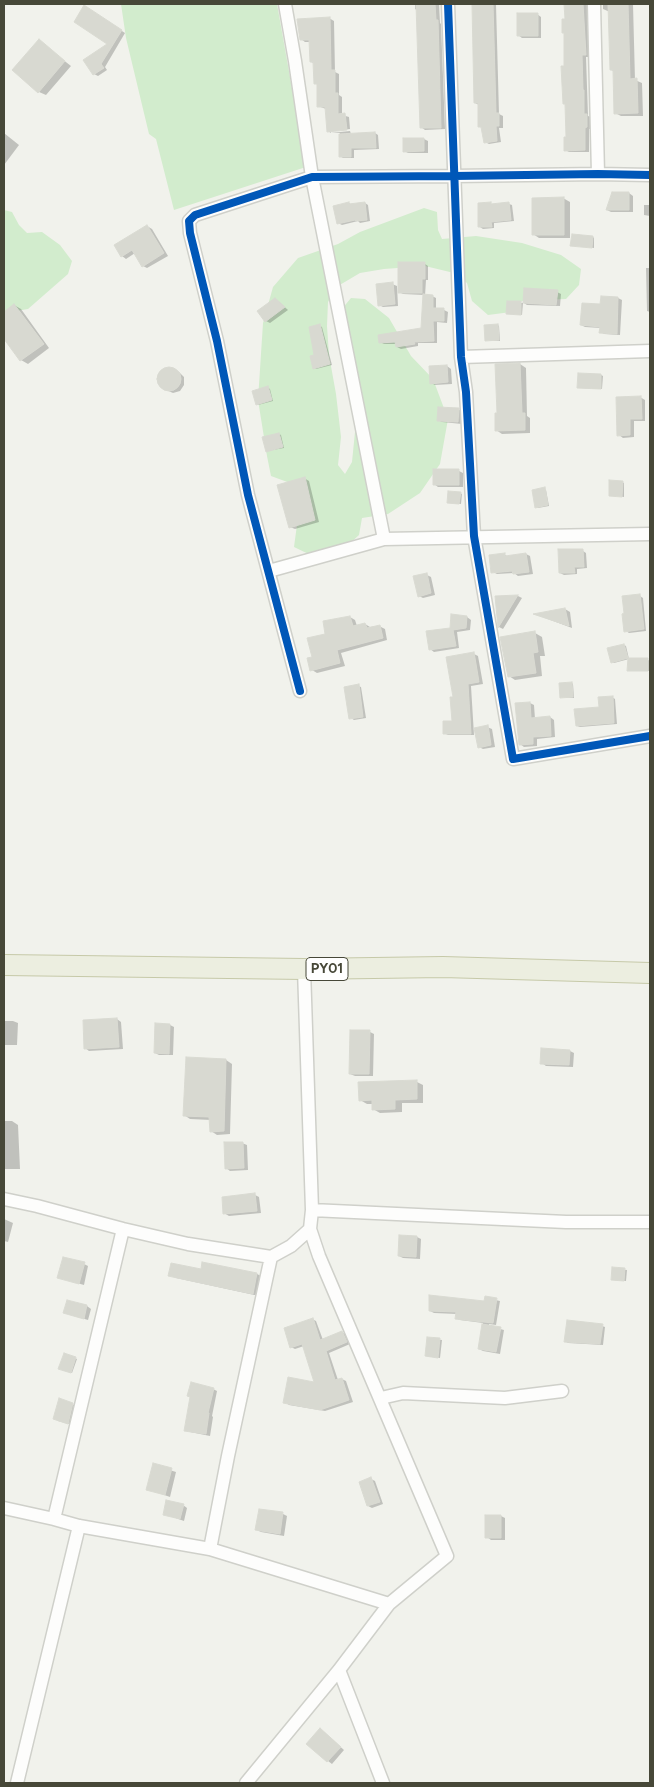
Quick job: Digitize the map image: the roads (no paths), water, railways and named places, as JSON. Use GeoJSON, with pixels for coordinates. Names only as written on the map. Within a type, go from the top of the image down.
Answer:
{"type":"FeatureCollection","features":[{"type":"Feature","properties":{"kind":"highway","name":"PY01"},"geometry":{"type":"LineString","coordinates":[[4,965],[304,969],[443,967],[650,972]]}},
{"type":"Feature","properties":{"kind":"street"},"geometry":{"type":"LineString","coordinates":[[285,4],[312,177],[384,540]]}},
{"type":"Feature","properties":{"kind":"street"},"geometry":{"type":"LineString","coordinates":[[448,4],[461,357],[466,392],[474,536],[513,759],[650,736]]}},
{"type":"Feature","properties":{"kind":"street"},"geometry":{"type":"LineString","coordinates":[[594,4],[598,174]]}},
{"type":"Feature","properties":{"kind":"street"},"geometry":{"type":"LineString","coordinates":[[300,691],[248,495],[218,341],[191,238],[189,222],[195,215],[312,177],[650,175]]}},
{"type":"Feature","properties":{"kind":"street"},"geometry":{"type":"LineString","coordinates":[[461,357],[650,351]]}},
{"type":"Feature","properties":{"kind":"street"},"geometry":{"type":"LineString","coordinates":[[268,571],[384,540],[474,536],[650,534]]}},
{"type":"Feature","properties":{"kind":"street"},"geometry":{"type":"LineString","coordinates":[[246,1783],[339,1670],[389,1604],[447,1556],[319,1256],[310,1229],[312,1210],[304,969]]}},
{"type":"Feature","properties":{"kind":"street"},"geometry":{"type":"LineString","coordinates":[[4,1199],[188,1244],[271,1257],[291,1246],[310,1229]]}},
{"type":"Feature","properties":{"kind":"street"},"geometry":{"type":"LineString","coordinates":[[312,1210],[566,1222],[650,1222]]}},
{"type":"Feature","properties":{"kind":"street"},"geometry":{"type":"LineString","coordinates":[[54,1519],[123,1229]]}},
{"type":"Feature","properties":{"kind":"street"},"geometry":{"type":"LineString","coordinates":[[210,1549],[271,1257]]}},
{"type":"Feature","properties":{"kind":"street"},"geometry":{"type":"LineString","coordinates":[[381,1398],[403,1393],[505,1398],[562,1391]]}},
{"type":"Feature","properties":{"kind":"street"},"geometry":{"type":"LineString","coordinates":[[4,1508],[79,1526],[210,1549],[389,1604]]}},
{"type":"Feature","properties":{"kind":"street"},"geometry":{"type":"LineString","coordinates":[[17,1783],[79,1526]]}},
{"type":"Feature","properties":{"kind":"street"},"geometry":{"type":"LineString","coordinates":[[339,1670],[383,1783]]}}]}
